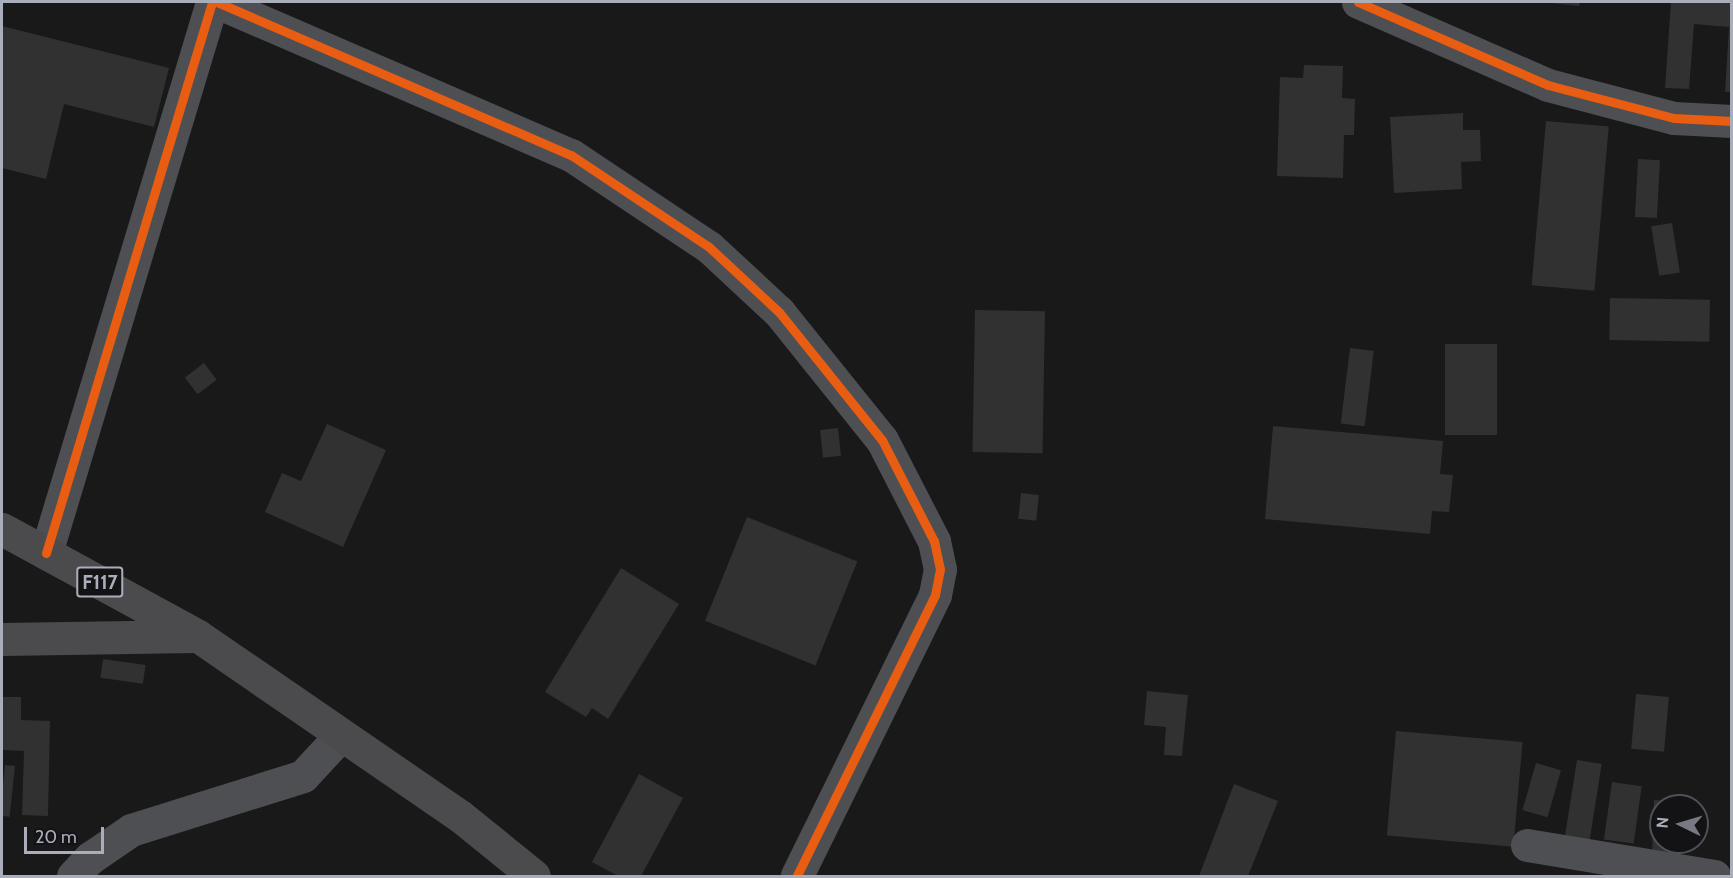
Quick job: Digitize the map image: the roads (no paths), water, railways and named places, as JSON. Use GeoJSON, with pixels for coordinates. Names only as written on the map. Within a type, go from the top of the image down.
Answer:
{"type":"FeatureCollection","features":[{"type":"Feature","properties":{"kind":"main road","name":"F117"},"geometry":{"type":"LineString","coordinates":[[2,529],[198,636]]}},
{"type":"Feature","properties":{"kind":"main road"},"geometry":{"type":"LineString","coordinates":[[2,639],[198,636],[460,816],[534,876]]}},
{"type":"Feature","properties":{"kind":"street"},"geometry":{"type":"LineString","coordinates":[[46,553],[212,2]]}},
{"type":"Feature","properties":{"kind":"street"},"geometry":{"type":"LineString","coordinates":[[217,2],[570,155],[709,247],[779,312],[882,440],[934,541],[940,569],[935,595],[797,876]]}},
{"type":"Feature","properties":{"kind":"street"},"geometry":{"type":"LineString","coordinates":[[1358,2],[1548,85],[1674,118],[1731,121]]}},
{"type":"Feature","properties":{"kind":"street"},"geometry":{"type":"LineString","coordinates":[[73,876],[90,858],[131,830],[303,776],[340,735]]}},
{"type":"Feature","properties":{"kind":"street"},"geometry":{"type":"LineString","coordinates":[[1527,845],[1714,876]]}}]}
